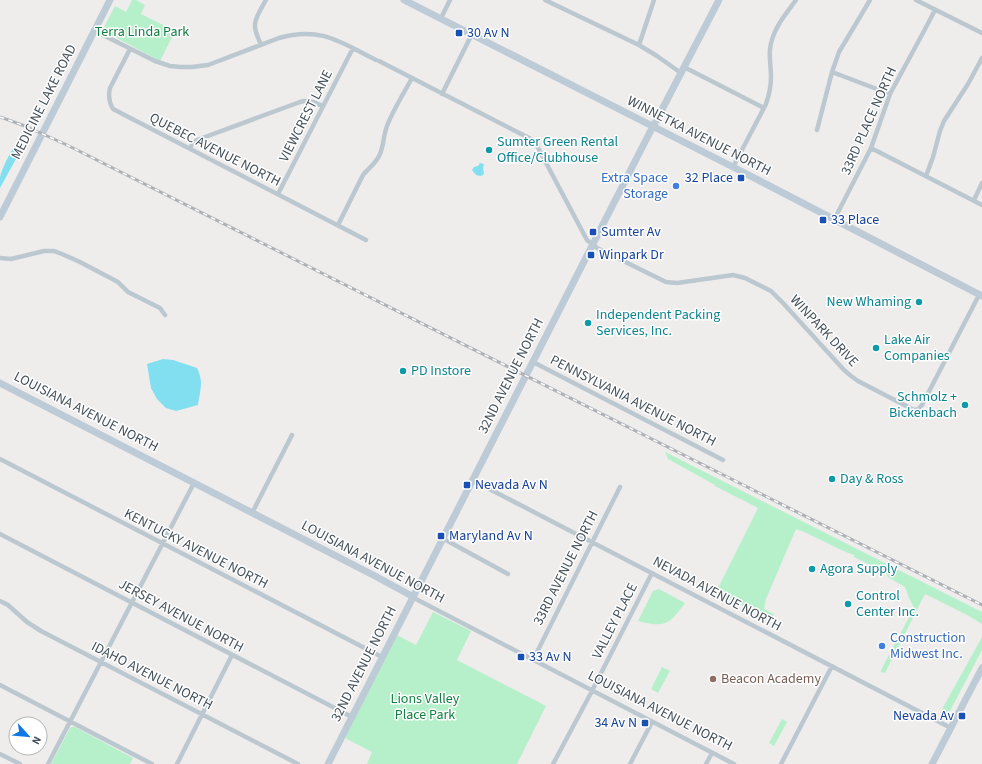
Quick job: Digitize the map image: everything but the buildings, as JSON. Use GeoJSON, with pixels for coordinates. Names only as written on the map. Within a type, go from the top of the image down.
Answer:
{"type":"FeatureCollection","features":[{"type":"Feature","properties":{"kind":"street","name":"MEDICINE LAKE ROAD"},"geometry":{"type":"LineString","coordinates":[[0,217],[110,0]]}},
{"type":"Feature","properties":{"kind":"street"},"geometry":{"type":"LineString","coordinates":[[261,45],[255,24],[266,0]]}},
{"type":"Feature","properties":{"kind":"street","name":"WINNETKA AVENUE NORTH"},"geometry":{"type":"LineString","coordinates":[[404,0],[653,126],[981,296]]}},
{"type":"Feature","properties":{"kind":"street"},"geometry":{"type":"LineString","coordinates":[[441,18],[450,0]]}},
{"type":"Feature","properties":{"kind":"street"},"geometry":{"type":"LineString","coordinates":[[545,0],[639,45],[682,70],[764,108]]}},
{"type":"Feature","properties":{"kind":"street"},"geometry":{"type":"LineString","coordinates":[[639,45],[654,0]]}},
{"type":"Feature","properties":{"kind":"street","name":"32ND AVENUE NORTH"},"geometry":{"type":"LineString","coordinates":[[328,764],[442,538],[719,0]]}},
{"type":"Feature","properties":{"kind":"street"},"geometry":{"type":"LineString","coordinates":[[733,168],[764,108],[771,88],[771,41],[775,31],[796,0]]}},
{"type":"Feature","properties":{"kind":"street"},"geometry":{"type":"LineString","coordinates":[[817,130],[832,72],[839,52],[870,0]]}},
{"type":"Feature","properties":{"kind":"street"},"geometry":{"type":"LineString","coordinates":[[916,0],[982,33]]}},
{"type":"Feature","properties":{"kind":"street","name":"33RD PLACE NORTH"},"geometry":{"type":"LineString","coordinates":[[834,220],[871,148],[890,94],[935,10]]}},
{"type":"Feature","properties":{"kind":"street"},"geometry":{"type":"LineString","coordinates":[[95,31],[160,63],[170,66],[192,67],[204,66],[291,35],[303,33],[328,37],[353,48],[531,139],[536,144],[587,240],[593,244]]}},
{"type":"Feature","properties":{"kind":"street"},"geometry":{"type":"LineString","coordinates":[[442,94],[472,34]]}},
{"type":"Feature","properties":{"kind":"street","name":"VIEWCREST LANE"},"geometry":{"type":"LineString","coordinates":[[278,194],[353,48]]}},
{"type":"Feature","properties":{"kind":"street","name":"QUEBEC AVENUE NORTH"},"geometry":{"type":"LineString","coordinates":[[130,49],[108,94],[110,104],[113,109],[366,240]]}},
{"type":"Feature","properties":{"kind":"street"},"geometry":{"type":"LineString","coordinates":[[926,176],[944,121],[968,84],[982,58]]}},
{"type":"Feature","properties":{"kind":"street"},"geometry":{"type":"LineString","coordinates":[[832,72],[890,94]]}},
{"type":"Feature","properties":{"kind":"street"},"geometry":{"type":"LineString","coordinates":[[338,225],[363,175],[380,155],[388,124],[412,78]]}},
{"type":"Feature","properties":{"kind":"street"},"geometry":{"type":"LineString","coordinates":[[190,149],[192,144],[197,140],[300,102],[310,101],[323,106]]}},
{"type":"Feature","properties":{"kind":"street"},"geometry":{"type":"LineString","coordinates":[[871,148],[982,205]]}},
{"type":"Feature","properties":{"kind":"street"},"geometry":{"type":"LineString","coordinates":[[974,200],[982,183]]}},
{"type":"Feature","properties":{"kind":"street","name":"WINPARK DRIVE"},"geometry":{"type":"LineString","coordinates":[[593,244],[598,248],[666,282],[677,283],[733,275],[745,278],[771,291],[851,376],[865,385],[915,410],[920,408],[922,405],[981,296]]}},
{"type":"Feature","properties":{"kind":"street"},"geometry":{"type":"LineString","coordinates":[[0,258],[11,260],[44,251],[54,251],[80,262],[118,282],[128,292],[160,308],[165,315]]}},
{"type":"Feature","properties":{"kind":"street","name":"PENNSYLVANIA AVENUE NORTH"},"geometry":{"type":"LineString","coordinates":[[533,362],[723,460]]}},
{"type":"Feature","properties":{"kind":"street","name":"LOUISIANA AVENUE NORTH"},"geometry":{"type":"LineString","coordinates":[[0,383],[375,576],[532,660],[734,764]]}},
{"type":"Feature","properties":{"kind":"street"},"geometry":{"type":"LineString","coordinates":[[252,513],[292,435]]}},
{"type":"Feature","properties":{"kind":"street","name":"KENTUCKY AVENUE NORTH"},"geometry":{"type":"LineString","coordinates":[[0,459],[382,657]]}},
{"type":"Feature","properties":{"kind":"street","name":"NEVADA AVENUE NORTH"},"geometry":{"type":"LineString","coordinates":[[472,480],[951,728]]}},
{"type":"Feature","properties":{"kind":"street"},"geometry":{"type":"LineString","coordinates":[[48,764],[194,483]]}},
{"type":"Feature","properties":{"kind":"street","name":"33RD AVENUE NORTH"},"geometry":{"type":"LineString","coordinates":[[532,660],[620,487]]}},
{"type":"Feature","properties":{"kind":"street","name":"JERSEY AVENUE NORTH"},"geometry":{"type":"LineString","coordinates":[[0,534],[232,656],[352,717]]}},
{"type":"Feature","properties":{"kind":"street"},"geometry":{"type":"LineString","coordinates":[[442,538],[508,574]]}},
{"type":"Feature","properties":{"kind":"street","name":"VALLEY PLACE"},"geometry":{"type":"LineString","coordinates":[[553,764],[652,573]]}},
{"type":"Feature","properties":{"kind":"street","name":"IDAHO AVENUE NORTH"},"geometry":{"type":"LineString","coordinates":[[0,601],[8,605],[34,627],[298,764]]}},
{"type":"Feature","properties":{"kind":"street"},"geometry":{"type":"LineString","coordinates":[[177,764],[232,656]]}},
{"type":"Feature","properties":{"kind":"street"},"geometry":{"type":"LineString","coordinates":[[781,764],[832,666]]}},
{"type":"Feature","properties":{"kind":"street"},"geometry":{"type":"LineString","coordinates":[[932,764],[982,668]]}},
{"type":"Feature","properties":{"kind":"street"},"geometry":{"type":"LineString","coordinates":[[0,685],[152,764]]}},
{"type":"Feature","properties":{"kind":"street"},"geometry":{"type":"LineString","coordinates":[[630,764],[652,722]]}},
{"type":"Feature","properties":{"kind":"street"},"geometry":{"type":"LineString","coordinates":[[706,764],[712,753]]}},
{"type":"Feature","properties":{"kind":"street"},"geometry":{"type":"LineString","coordinates":[[0,754],[20,764]]}},
{"type":"Feature","properties":{"kind":"green space","name":"Terra Linda Park"},"geometry":{"type":"Polygon","coordinates":[[[132,0],[136,0],[145,5],[141,14],[175,31],[160,61],[104,31],[104,27],[115,6],[126,12],[132,0]]]}},
{"type":"Feature","properties":{"kind":"green space"},"geometry":{"type":"Polygon","coordinates":[[[665,452],[982,612],[982,624],[925,594],[885,673],[881,672],[914,608],[905,587],[888,577],[886,573],[854,557],[854,555],[796,529],[766,599],[764,609],[774,614],[770,619],[734,601],[714,596],[758,508],[715,486],[668,459],[665,452]]]}},
{"type":"Feature","properties":{"kind":"green space"},"geometry":{"type":"Polygon","coordinates":[[[659,589],[685,603],[675,616],[666,623],[654,624],[638,621],[653,591],[659,589]]]}},
{"type":"Feature","properties":{"kind":"green space","name":"Lions Valley Place Park"},"geometry":{"type":"Polygon","coordinates":[[[433,612],[471,631],[457,660],[546,706],[517,764],[367,764],[372,752],[345,738],[397,635],[416,645],[433,612]]]}},
{"type":"Feature","properties":{"kind":"green space"},"geometry":{"type":"Polygon","coordinates":[[[982,637],[982,650],[950,711],[946,713],[941,711],[982,637]]]}},
{"type":"Feature","properties":{"kind":"green space"},"geometry":{"type":"Polygon","coordinates":[[[662,667],[670,671],[658,693],[651,689],[662,667]]]}},
{"type":"Feature","properties":{"kind":"green space"},"geometry":{"type":"Polygon","coordinates":[[[782,719],[787,722],[774,746],[769,743],[782,719]]]}},
{"type":"Feature","properties":{"kind":"green space"},"geometry":{"type":"Polygon","coordinates":[[[75,727],[133,758],[130,764],[51,764],[70,728],[75,727]]]}},
{"type":"Feature","properties":{"kind":"water"},"geometry":{"type":"Polygon","coordinates":[[[18,142],[22,142],[24,145],[0,188],[0,178],[3,170],[10,153],[18,142]]]}},
{"type":"Feature","properties":{"kind":"water"},"geometry":{"type":"Polygon","coordinates":[[[480,163],[484,164],[484,173],[480,176],[476,175],[472,170],[480,163]]]}},
{"type":"Feature","properties":{"kind":"water"},"geometry":{"type":"Polygon","coordinates":[[[163,359],[173,360],[197,368],[201,382],[198,405],[176,411],[166,408],[157,399],[151,388],[147,364],[163,359]]]}},
{"type":"Feature","properties":{"kind":"railway"},"geometry":{"type":"LineString","coordinates":[[0,117],[25,126],[67,145],[982,605]]}},
{"type":"Feature","properties":{"kind":"place","name":"30 Av N"},"geometry":{"type":"Point","coordinates":[459,33]}},
{"type":"Feature","properties":{"kind":"place","name":"Sumter Green Rental Office/Clubhouse"},"geometry":{"type":"Point","coordinates":[489,150]}},
{"type":"Feature","properties":{"kind":"place","name":"32 Place"},"geometry":{"type":"Point","coordinates":[741,178]}},
{"type":"Feature","properties":{"kind":"place","name":"Extra Space Storage"},"geometry":{"type":"Point","coordinates":[676,186]}},
{"type":"Feature","properties":{"kind":"place","name":"33 Place"},"geometry":{"type":"Point","coordinates":[823,220]}},
{"type":"Feature","properties":{"kind":"place","name":"Sumter Av"},"geometry":{"type":"Point","coordinates":[593,232]}},
{"type":"Feature","properties":{"kind":"place","name":"Winpark Dr"},"geometry":{"type":"Point","coordinates":[591,255]}},
{"type":"Feature","properties":{"kind":"place","name":"New Whaming"},"geometry":{"type":"Point","coordinates":[919,302]}},
{"type":"Feature","properties":{"kind":"place","name":"Independent Packing Services, Inc."},"geometry":{"type":"Point","coordinates":[588,323]}},
{"type":"Feature","properties":{"kind":"place","name":"Lake Air Companies"},"geometry":{"type":"Point","coordinates":[876,348]}},
{"type":"Feature","properties":{"kind":"place","name":"PD Instore"},"geometry":{"type":"Point","coordinates":[403,371]}},
{"type":"Feature","properties":{"kind":"place","name":"Schmolz + Bickenbach"},"geometry":{"type":"Point","coordinates":[965,405]}},
{"type":"Feature","properties":{"kind":"place","name":"Day & Ross"},"geometry":{"type":"Point","coordinates":[832,479]}},
{"type":"Feature","properties":{"kind":"place","name":"Nevada Av N"},"geometry":{"type":"Point","coordinates":[467,485]}},
{"type":"Feature","properties":{"kind":"place","name":"Maryland Av N"},"geometry":{"type":"Point","coordinates":[441,536]}},
{"type":"Feature","properties":{"kind":"place","name":"Agora Supply"},"geometry":{"type":"Point","coordinates":[812,569]}},
{"type":"Feature","properties":{"kind":"place","name":"Control Center Inc."},"geometry":{"type":"Point","coordinates":[848,604]}},
{"type":"Feature","properties":{"kind":"place","name":"Construction Midwest Inc."},"geometry":{"type":"Point","coordinates":[882,646]}},
{"type":"Feature","properties":{"kind":"place","name":"33 Av N"},"geometry":{"type":"Point","coordinates":[521,657]}},
{"type":"Feature","properties":{"kind":"place","name":"Beacon Academy"},"geometry":{"type":"Point","coordinates":[713,679]}},
{"type":"Feature","properties":{"kind":"place","name":"Nevada Av"},"geometry":{"type":"Point","coordinates":[962,716]}},
{"type":"Feature","properties":{"kind":"place","name":"34 Av N"},"geometry":{"type":"Point","coordinates":[645,723]}}]}
